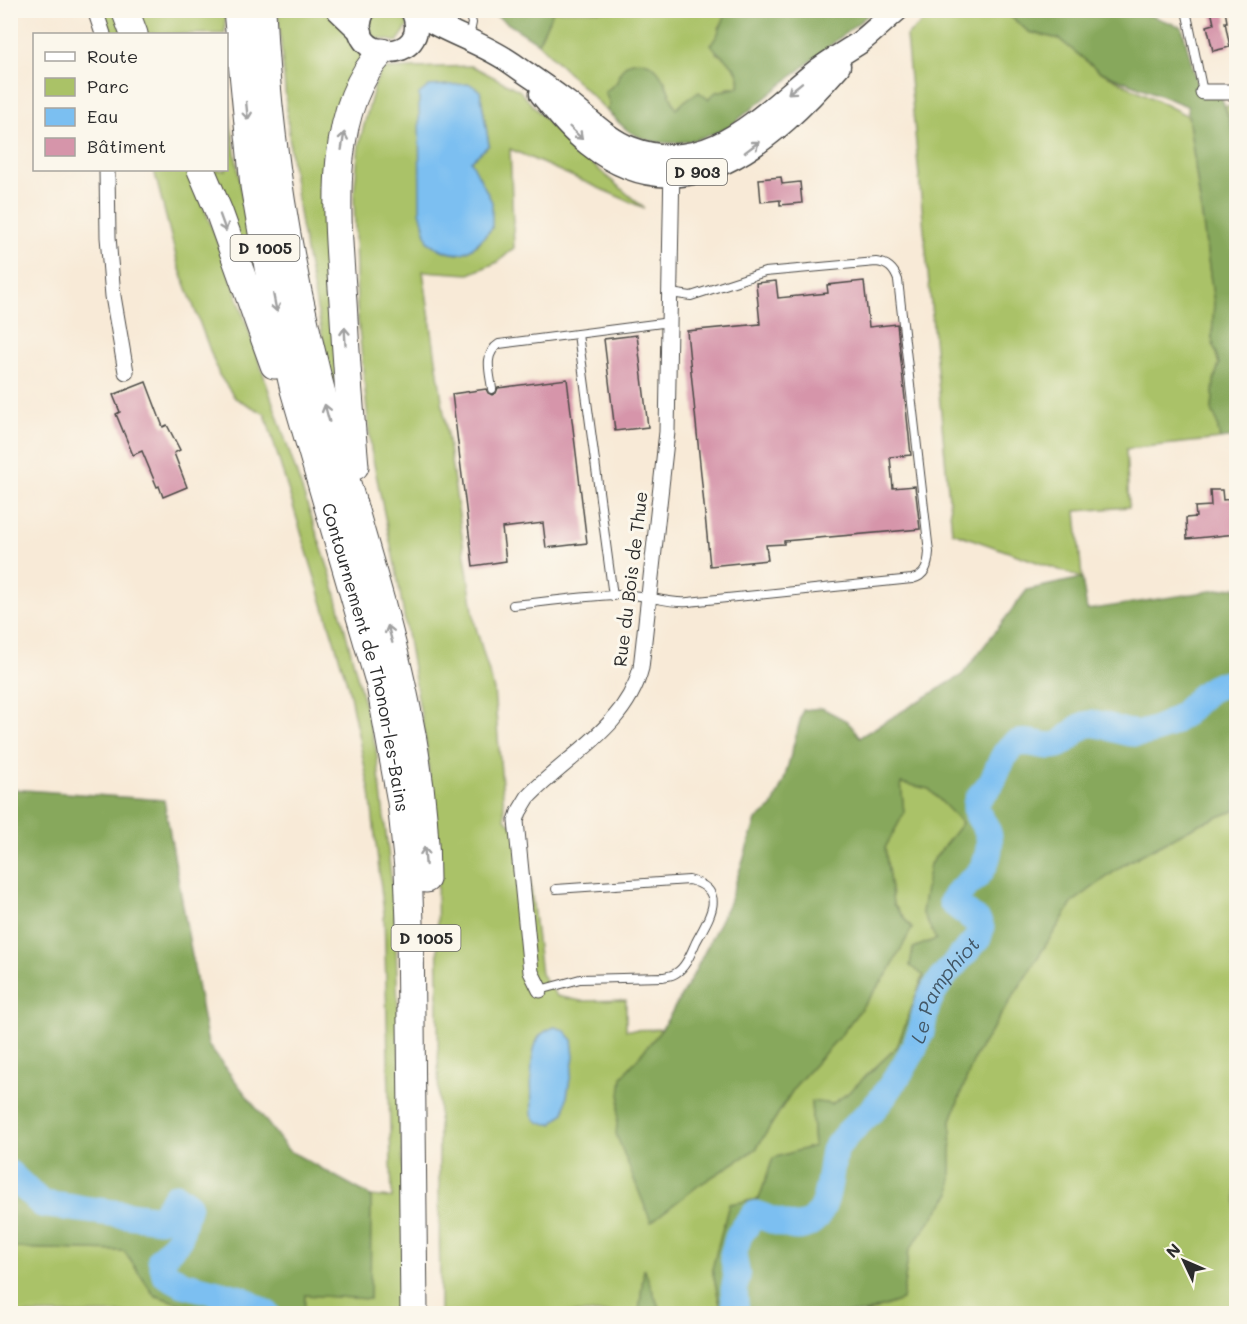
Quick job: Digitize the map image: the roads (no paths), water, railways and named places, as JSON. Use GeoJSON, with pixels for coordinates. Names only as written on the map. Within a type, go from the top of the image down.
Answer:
{"type":"FeatureCollection","features":[{"type":"Feature","properties":{"kind":"highway"},"geometry":{"type":"LineString","coordinates":[[125,10],[134,33]]}},
{"type":"Feature","properties":{"kind":"highway","name":"Contournement de Thonon-les-Bains"},"geometry":{"type":"LineString","coordinates":[[254,12],[254,186],[275,308],[294,390],[380,685],[401,802],[409,898],[419,1188],[427,1314]]}},
{"type":"Feature","properties":{"kind":"highway","name":"Contournement de Thonon-les-Bains"},"geometry":{"type":"LineString","coordinates":[[254,12],[295,272],[327,416],[361,530],[404,691],[421,804],[426,869],[414,1314]]}},
{"type":"Feature","properties":{"kind":"highway"},"geometry":{"type":"LineString","coordinates":[[361,530],[349,403],[338,193],[342,146],[349,113],[365,74],[393,50]]}},
{"type":"Feature","properties":{"kind":"highway"},"geometry":{"type":"LineString","coordinates":[[201,171],[320,480]]}},
{"type":"Feature","properties":{"kind":"main road"},"geometry":{"type":"LineString","coordinates":[[338,10],[362,21],[371,47],[393,50],[462,37]]}},
{"type":"Feature","properties":{"kind":"main road"},"geometry":{"type":"LineString","coordinates":[[393,50],[412,40],[416,29],[412,10]]}},
{"type":"Feature","properties":{"kind":"main road","name":"D 903"},"geometry":{"type":"LineString","coordinates":[[412,10],[425,20],[495,52],[620,142],[672,166],[725,142],[739,133],[817,70],[860,42],[897,10]]}},
{"type":"Feature","properties":{"kind":"street"},"geometry":{"type":"LineString","coordinates":[[95,10],[103,33]]}},
{"type":"Feature","properties":{"kind":"street"},"geometry":{"type":"LineString","coordinates":[[1203,92],[1236,92]]}},
{"type":"Feature","properties":{"kind":"street","name":"Rue du Bois de Thue"},"geometry":{"type":"LineString","coordinates":[[540,990],[531,972],[516,831],[519,812],[534,790],[621,711],[631,697],[641,668],[667,432],[672,166]]}},
{"type":"Feature","properties":{"kind":"street"},"geometry":{"type":"LineString","coordinates":[[107,171],[108,237],[113,296],[126,372]]}},
{"type":"Feature","properties":{"kind":"lane"},"geometry":{"type":"LineString","coordinates":[[462,37],[472,23],[468,10]]}},
{"type":"Feature","properties":{"kind":"lane"},"geometry":{"type":"LineString","coordinates":[[1186,10],[1203,92]]}},
{"type":"Feature","properties":{"kind":"lane"},"geometry":{"type":"LineString","coordinates":[[513,605],[613,596],[649,596],[682,603],[912,579],[923,573],[928,557],[898,280],[892,269],[882,262],[876,262],[765,272],[691,296],[670,293]]}},
{"type":"Feature","properties":{"kind":"lane"},"geometry":{"type":"LineString","coordinates":[[492,389],[488,360],[496,345],[670,322]]}},
{"type":"Feature","properties":{"kind":"lane"},"geometry":{"type":"LineString","coordinates":[[578,334],[613,596]]}},
{"type":"Feature","properties":{"kind":"lane"},"geometry":{"type":"LineString","coordinates":[[540,990],[580,979],[663,977],[675,974],[685,965],[713,909],[713,898],[707,889],[700,883],[689,880],[556,889]]}},
{"type":"Feature","properties":{"kind":"water"},"geometry":{"type":"Polygon","coordinates":[[[470,84],[480,91],[489,145],[471,161],[492,202],[492,228],[477,244],[463,253],[456,254],[428,242],[420,211],[419,94],[429,86],[470,84]]]}},
{"type":"Feature","properties":{"kind":"water"},"geometry":{"type":"Polygon","coordinates":[[[555,1027],[564,1030],[572,1039],[574,1057],[564,1113],[552,1124],[546,1124],[538,1122],[532,1114],[533,1053],[539,1037],[555,1027]]]}},
{"type":"Feature","properties":{"kind":"waterway","name":"Le Pamphiot"},"geometry":{"type":"LineString","coordinates":[[736,1314],[734,1290],[737,1276],[733,1255],[739,1235],[755,1214],[795,1227],[809,1223],[817,1216],[826,1196],[834,1151],[894,1082],[917,1042],[932,994],[978,938],[981,928],[978,922],[952,902],[979,873],[986,861],[989,837],[976,805],[991,783],[1005,754],[1014,745],[1024,742],[1055,746],[1081,727],[1090,724],[1103,725],[1131,733],[1148,732],[1177,719],[1215,687],[1229,684],[1236,689]]}},
{"type":"Feature","properties":{"kind":"waterway","name":"Le Pamphiot"},"geometry":{"type":"LineString","coordinates":[[10,1174],[42,1204],[160,1219],[176,1196],[188,1205],[179,1239],[161,1259],[165,1274],[183,1284],[241,1299],[267,1314]]}}]}
